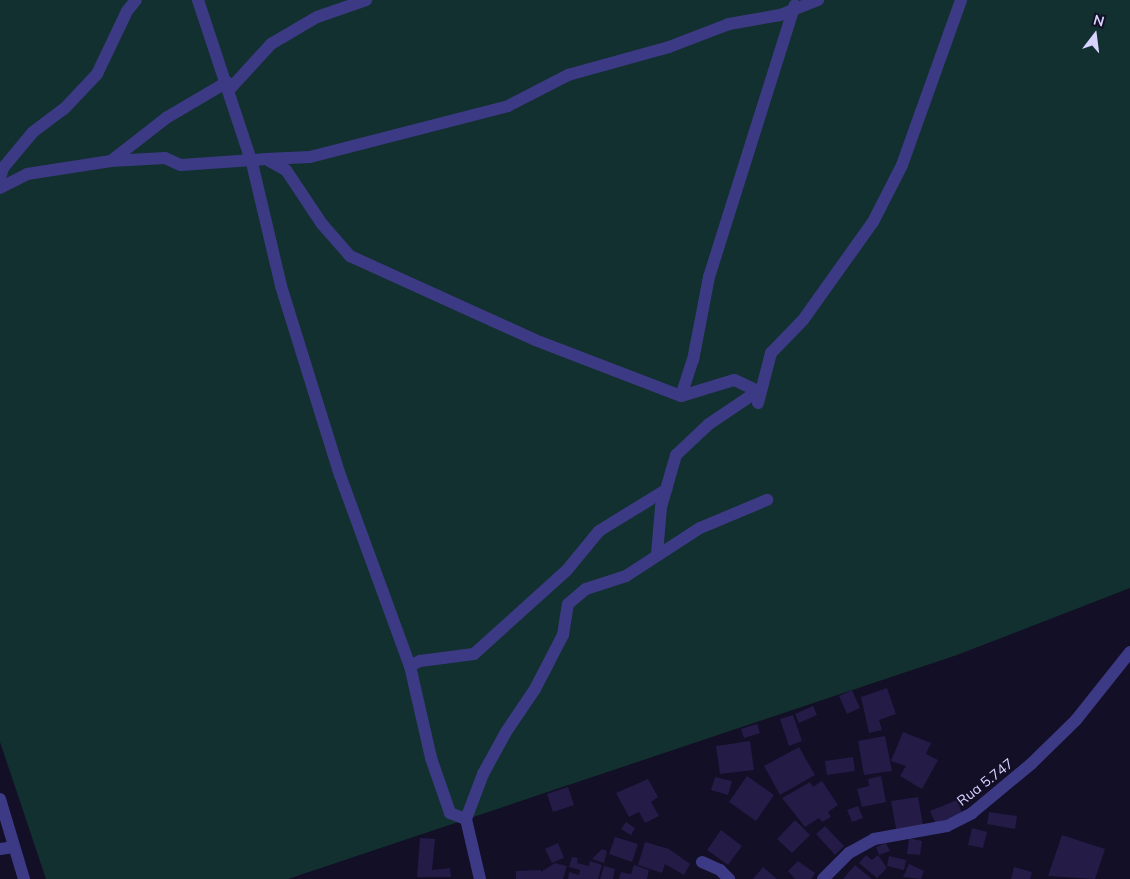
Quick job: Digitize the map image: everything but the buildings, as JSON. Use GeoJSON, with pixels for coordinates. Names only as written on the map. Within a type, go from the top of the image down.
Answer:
{"type":"FeatureCollection","features":[{"type":"Feature","properties":{"kind":"street"},"geometry":{"type":"LineString","coordinates":[[0,178],[3,168],[33,132],[64,109],[97,74],[127,11],[136,0]]}},
{"type":"Feature","properties":{"kind":"street"},"geometry":{"type":"LineString","coordinates":[[198,0],[228,86],[250,158],[281,286],[334,456],[410,666],[431,758],[450,813],[466,819]]}},
{"type":"Feature","properties":{"kind":"street"},"geometry":{"type":"LineString","coordinates":[[111,162],[166,118],[228,86],[271,44],[317,17],[366,0]]}},
{"type":"Feature","properties":{"kind":"street"},"geometry":{"type":"LineString","coordinates":[[0,188],[27,174],[111,162],[165,158],[181,165],[250,158],[310,157],[508,106],[568,75],[669,47],[729,24],[780,16],[795,5],[818,0]]}},
{"type":"Feature","properties":{"kind":"street"},"geometry":{"type":"LineString","coordinates":[[657,554],[666,490],[676,455],[709,424],[758,397],[771,353],[803,320],[873,222],[902,165],[961,0]]}},
{"type":"Feature","properties":{"kind":"street"},"geometry":{"type":"LineString","coordinates":[[681,396],[693,360],[709,277],[795,5]]}},
{"type":"Feature","properties":{"kind":"street"},"geometry":{"type":"LineString","coordinates":[[266,159],[286,170],[322,224],[350,256],[527,337],[681,396],[734,380],[758,397]]}},
{"type":"Feature","properties":{"kind":"street"},"geometry":{"type":"LineString","coordinates":[[410,666],[420,661],[474,654],[567,570],[599,531],[666,490]]}},
{"type":"Feature","properties":{"kind":"street"},"geometry":{"type":"LineString","coordinates":[[480,879],[466,819],[483,774],[506,732],[535,689],[564,635],[568,604],[586,589],[626,576],[657,554],[700,528],[767,500]]}},
{"type":"Feature","properties":{"kind":"street","name":"Rua 5.747"},"geometry":{"type":"LineString","coordinates":[[823,879],[850,853],[874,839],[947,826],[972,813],[1031,764],[1076,720],[1130,652]]}},
{"type":"Feature","properties":{"kind":"street"},"geometry":{"type":"LineString","coordinates":[[0,799],[24,879]]}},
{"type":"Feature","properties":{"kind":"street"},"geometry":{"type":"LineString","coordinates":[[0,849],[14,847]]}},
{"type":"Feature","properties":{"kind":"street"},"geometry":{"type":"LineString","coordinates":[[702,862],[720,870],[729,879]]}},
{"type":"Feature","properties":{"kind":"green space"},"geometry":{"type":"Polygon","coordinates":[[[0,0],[1130,0],[1130,588],[957,655],[288,879],[46,879],[0,742],[0,0]]]}}]}
